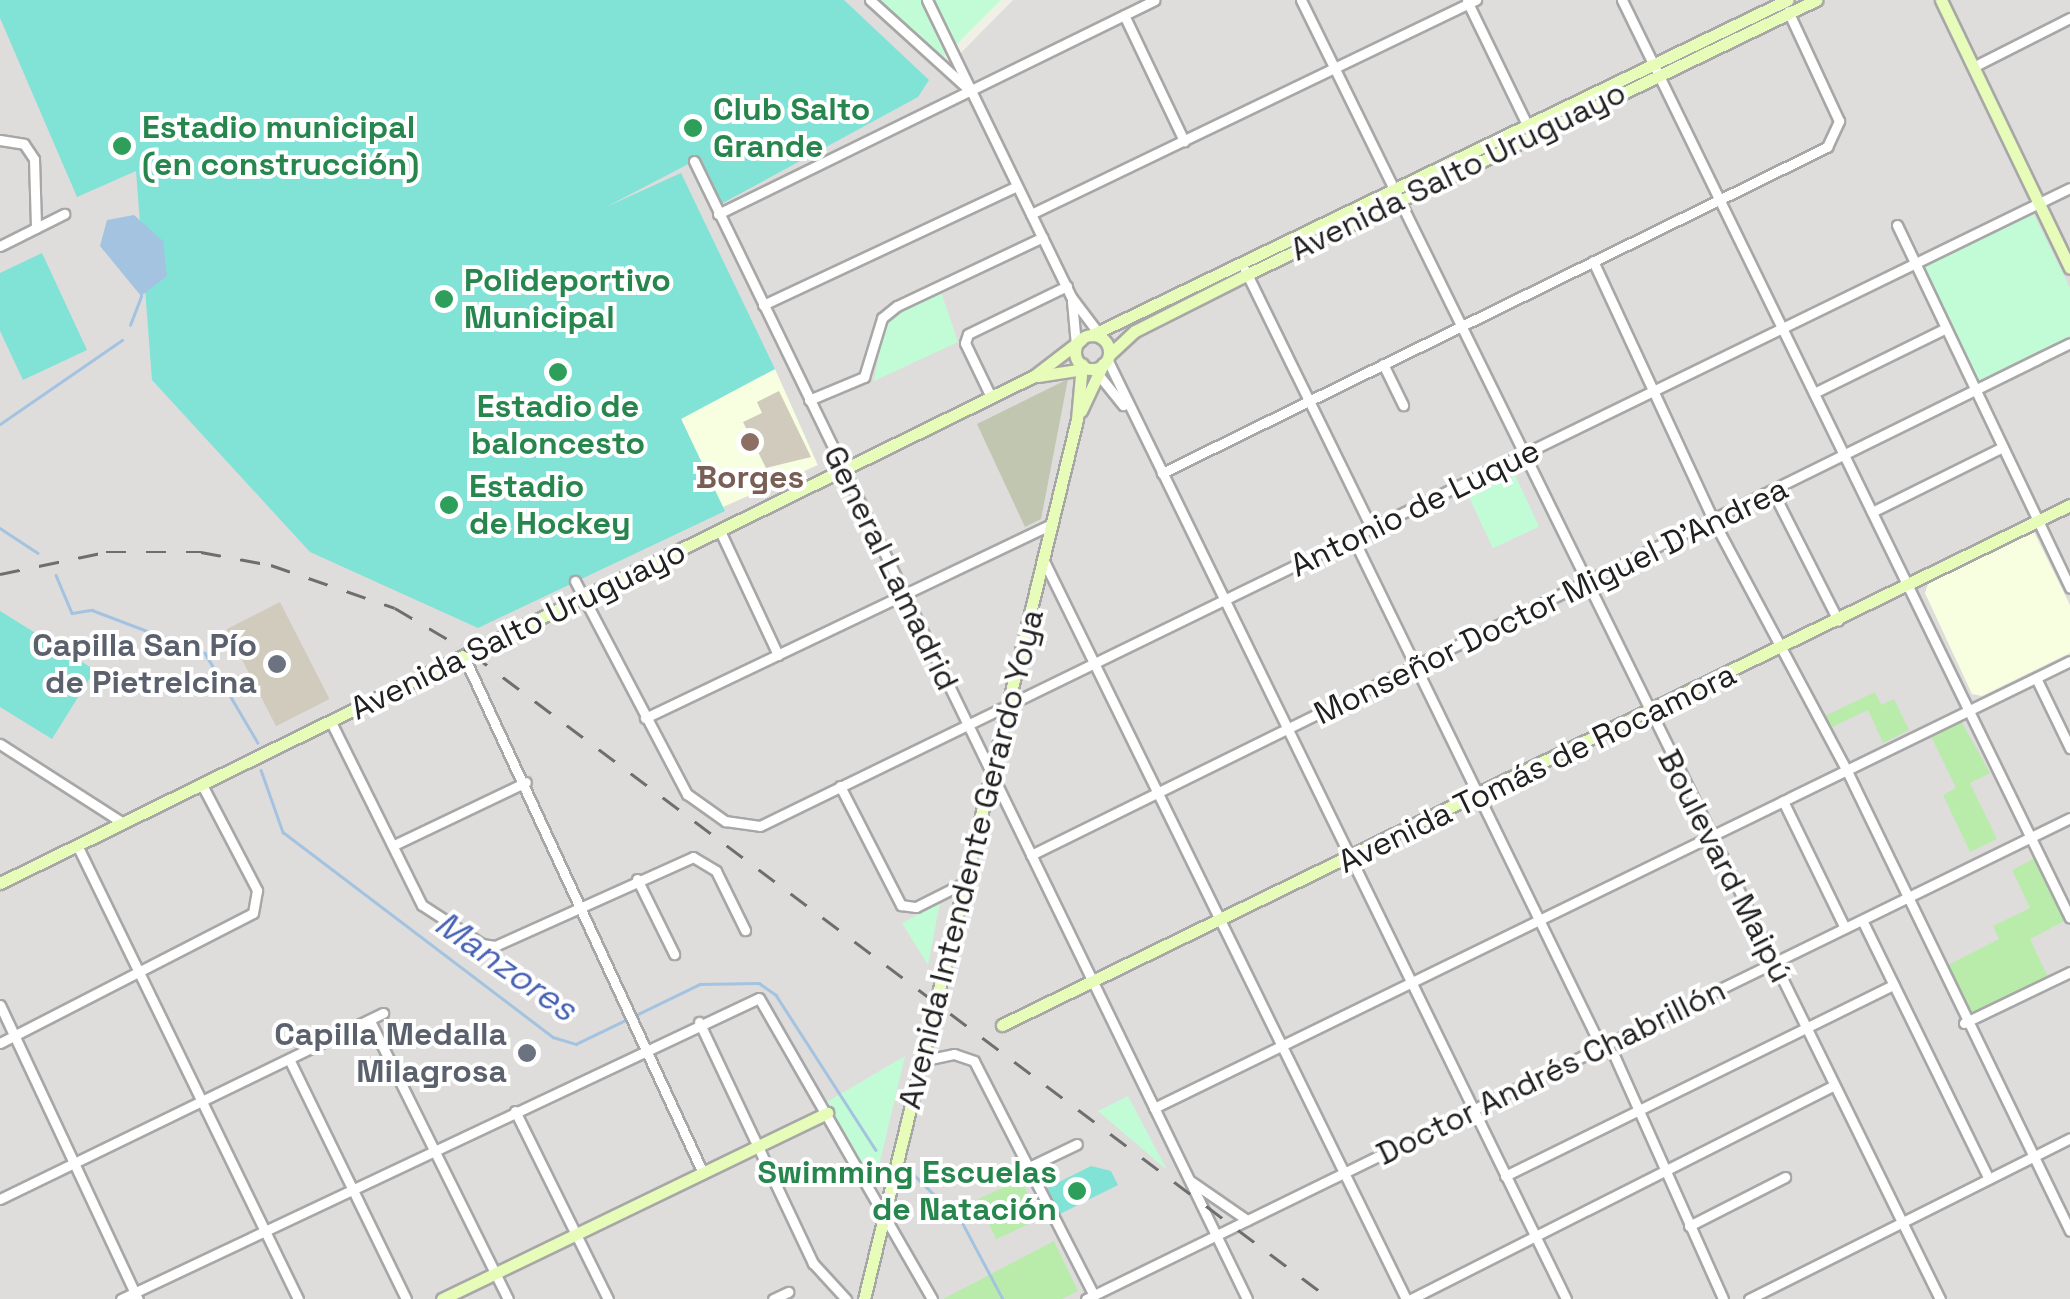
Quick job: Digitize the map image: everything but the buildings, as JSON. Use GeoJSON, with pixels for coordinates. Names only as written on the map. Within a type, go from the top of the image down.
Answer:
{"type":"FeatureCollection","features":[{"type":"Feature","properties":{"kind":"main road","name":"Avenida Salto Uruguayo"},"geometry":{"type":"LineString","coordinates":[[1034,376],[1095,365],[1135,331],[1245,268],[1524,120],[1651,60],[1786,5],[1816,0]]}},
{"type":"Feature","properties":{"kind":"main road"},"geometry":{"type":"LineString","coordinates":[[1941,0],[2070,268]]}},
{"type":"Feature","properties":{"kind":"main road","name":"Avenida Salto Uruguayo"},"geometry":{"type":"LineString","coordinates":[[0,882],[844,471],[1034,376],[1088,340],[1400,200],[1786,5]]}},
{"type":"Feature","properties":{"kind":"main road"},"geometry":{"type":"LineString","coordinates":[[1088,340],[1095,365]]}},
{"type":"Feature","properties":{"kind":"main road"},"geometry":{"type":"LineString","coordinates":[[1088,340],[1095,365]]}},
{"type":"Feature","properties":{"kind":"main road","name":"Avenida Intendente Gerardo Yoya"},"geometry":{"type":"LineString","coordinates":[[864,1299],[990,774],[1078,419],[1095,365]]}},
{"type":"Feature","properties":{"kind":"main road","name":"Avenida Tomás de Rocamora"},"geometry":{"type":"LineString","coordinates":[[1002,1025],[2070,506]]}},
{"type":"Feature","properties":{"kind":"main road"},"geometry":{"type":"LineString","coordinates":[[442,1299],[827,1113]]}},
{"type":"Feature","properties":{"kind":"street"},"geometry":{"type":"LineString","coordinates":[[870,0],[970,91]]}},
{"type":"Feature","properties":{"kind":"street"},"geometry":{"type":"LineString","coordinates":[[928,0],[1072,298],[1088,340]]}},
{"type":"Feature","properties":{"kind":"street"},"geometry":{"type":"LineString","coordinates":[[718,214],[1154,0]]}},
{"type":"Feature","properties":{"kind":"street","name":"Boulevard Maipú"},"geometry":{"type":"LineString","coordinates":[[1302,0],[1585,585],[1940,1299]]}},
{"type":"Feature","properties":{"kind":"street"},"geometry":{"type":"LineString","coordinates":[[1622,0],[2070,918]]}},
{"type":"Feature","properties":{"kind":"street"},"geometry":{"type":"LineString","coordinates":[[1031,214],[1470,1],[1531,134]]}},
{"type":"Feature","properties":{"kind":"street"},"geometry":{"type":"LineString","coordinates":[[1162,473],[1827,147],[1838,121],[1786,5]]}},
{"type":"Feature","properties":{"kind":"street"},"geometry":{"type":"LineString","coordinates":[[1124,15],[1184,141]]}},
{"type":"Feature","properties":{"kind":"street"},"geometry":{"type":"LineString","coordinates":[[1973,67],[2070,18]]}},
{"type":"Feature","properties":{"kind":"street"},"geometry":{"type":"LineString","coordinates":[[0,140],[30,150],[36,228]]}},
{"type":"Feature","properties":{"kind":"street","name":"General Lamadrid"},"geometry":{"type":"LineString","coordinates":[[694,161],[1247,1299]]}},
{"type":"Feature","properties":{"kind":"street"},"geometry":{"type":"LineString","coordinates":[[763,306],[1017,186]]}},
{"type":"Feature","properties":{"kind":"street","name":"Antonio de Luque"},"geometry":{"type":"LineString","coordinates":[[645,718],[687,794],[725,821],[760,826],[2070,188]]}},
{"type":"Feature","properties":{"kind":"street"},"geometry":{"type":"LineString","coordinates":[[0,246],[64,214]]}},
{"type":"Feature","properties":{"kind":"street"},"geometry":{"type":"LineString","coordinates":[[1897,225],[2070,588]]}},
{"type":"Feature","properties":{"kind":"street"},"geometry":{"type":"LineString","coordinates":[[809,400],[864,377],[882,318],[896,306],[1043,237]]}},
{"type":"Feature","properties":{"kind":"street"},"geometry":{"type":"LineString","coordinates":[[1593,261],[1713,520],[1846,771],[1964,1023],[2070,1231]]}},
{"type":"Feature","properties":{"kind":"street"},"geometry":{"type":"LineString","coordinates":[[1245,268],[1372,529]]}},
{"type":"Feature","properties":{"kind":"street"},"geometry":{"type":"LineString","coordinates":[[992,396],[964,344],[968,334],[1066,286]]}},
{"type":"Feature","properties":{"kind":"street"},"geometry":{"type":"LineString","coordinates":[[1072,298],[1088,340]]}},
{"type":"Feature","properties":{"kind":"street"},"geometry":{"type":"LineString","coordinates":[[1814,393],[1946,328]]}},
{"type":"Feature","properties":{"kind":"street","name":"Monseñor Doctor Miguel D'Andrea"},"geometry":{"type":"LineString","coordinates":[[1031,855],[2070,344]]}},
{"type":"Feature","properties":{"kind":"street"},"geometry":{"type":"LineString","coordinates":[[1383,364],[1403,405]]}},
{"type":"Feature","properties":{"kind":"street"},"geometry":{"type":"LineString","coordinates":[[1095,365],[1129,414]]}},
{"type":"Feature","properties":{"kind":"street"},"geometry":{"type":"LineString","coordinates":[[1095,365],[1129,414],[1162,473],[1566,1299]]}},
{"type":"Feature","properties":{"kind":"street"},"geometry":{"type":"LineString","coordinates":[[1872,512],[2003,448]]}},
{"type":"Feature","properties":{"kind":"street"},"geometry":{"type":"LineString","coordinates":[[1773,492],[1838,620]]}},
{"type":"Feature","properties":{"kind":"street"},"geometry":{"type":"LineString","coordinates":[[575,581],[645,718],[1052,524]]}},
{"type":"Feature","properties":{"kind":"street"},"geometry":{"type":"LineString","coordinates":[[720,532],[778,656]]}},
{"type":"Feature","properties":{"kind":"street"},"geometry":{"type":"LineString","coordinates":[[1354,538],[1601,1047],[1614,1055],[1640,1108],[1662,1170],[1724,1299]]}},
{"type":"Feature","properties":{"kind":"street"},"geometry":{"type":"LineString","coordinates":[[1044,559],[1156,794],[1408,1299],[1534,1232],[1834,1085]]}},
{"type":"Feature","properties":{"kind":"street"},"geometry":{"type":"LineString","coordinates":[[464,657],[526,782],[702,1172]]}},
{"type":"Feature","properties":{"kind":"street"},"geometry":{"type":"LineString","coordinates":[[1154,1108],[2070,661]]}},
{"type":"Feature","properties":{"kind":"street"},"geometry":{"type":"LineString","coordinates":[[2036,678],[2070,748]]}},
{"type":"Feature","properties":{"kind":"street"},"geometry":{"type":"LineString","coordinates":[[331,722],[422,905],[495,946],[680,860],[702,860],[745,930]]}},
{"type":"Feature","properties":{"kind":"street"},"geometry":{"type":"LineString","coordinates":[[0,744],[124,823]]}},
{"type":"Feature","properties":{"kind":"street"},"geometry":{"type":"LineString","coordinates":[[394,845],[526,782]]}},
{"type":"Feature","properties":{"kind":"street"},"geometry":{"type":"LineString","coordinates":[[0,1043],[252,913],[256,890],[202,785]]}},
{"type":"Feature","properties":{"kind":"street"},"geometry":{"type":"LineString","coordinates":[[840,786],[901,904],[916,906],[964,883]]}},
{"type":"Feature","properties":{"kind":"street"},"geometry":{"type":"LineString","coordinates":[[1783,802],[1846,928]]}},
{"type":"Feature","properties":{"kind":"street","name":"Doctor Andrés Chabrillón"},"geometry":{"type":"LineString","coordinates":[[1090,1297],[2070,818]]}},
{"type":"Feature","properties":{"kind":"street"},"geometry":{"type":"LineString","coordinates":[[76,846],[298,1299]]}},
{"type":"Feature","properties":{"kind":"street"},"geometry":{"type":"LineString","coordinates":[[637,879],[674,954]]}},
{"type":"Feature","properties":{"kind":"street"},"geometry":{"type":"LineString","coordinates":[[1862,920],[1989,1179]]}},
{"type":"Feature","properties":{"kind":"street"},"geometry":{"type":"LineString","coordinates":[[1964,1023],[2070,972]]}},
{"type":"Feature","properties":{"kind":"street"},"geometry":{"type":"LineString","coordinates":[[1506,1176],[1894,984]]}},
{"type":"Feature","properties":{"kind":"street"},"geometry":{"type":"LineString","coordinates":[[121,1299],[137,1296],[643,1047],[759,998],[932,1299]]}},
{"type":"Feature","properties":{"kind":"street"},"geometry":{"type":"LineString","coordinates":[[0,1005],[137,1296]]}},
{"type":"Feature","properties":{"kind":"street"},"geometry":{"type":"LineString","coordinates":[[0,1199],[383,1013]]}},
{"type":"Feature","properties":{"kind":"street"},"geometry":{"type":"LineString","coordinates":[[370,1021],[508,1299]]}},
{"type":"Feature","properties":{"kind":"street"},"geometry":{"type":"LineString","coordinates":[[699,1022],[813,1263],[846,1299]]}},
{"type":"Feature","properties":{"kind":"street"},"geometry":{"type":"LineString","coordinates":[[921,1062],[954,1054],[974,1061],[1090,1297]]}},
{"type":"Feature","properties":{"kind":"street"},"geometry":{"type":"LineString","coordinates":[[288,1060],[406,1299]]}},
{"type":"Feature","properties":{"kind":"street"},"geometry":{"type":"LineString","coordinates":[[515,1111],[608,1299]]}},
{"type":"Feature","properties":{"kind":"street"},"geometry":{"type":"LineString","coordinates":[[1749,1299],[2070,1138]]}},
{"type":"Feature","properties":{"kind":"street"},"geometry":{"type":"LineString","coordinates":[[1029,1167],[1077,1144]]}},
{"type":"Feature","properties":{"kind":"street"},"geometry":{"type":"LineString","coordinates":[[1689,1226],[1784,1178]]}},
{"type":"Feature","properties":{"kind":"street"},"geometry":{"type":"LineString","coordinates":[[1190,1180],[1247,1220]]}},
{"type":"Feature","properties":{"kind":"street"},"geometry":{"type":"LineString","coordinates":[[1115,1285],[1122,1299]]}},
{"type":"Feature","properties":{"kind":"street"},"geometry":{"type":"LineString","coordinates":[[773,1299],[788,1292]]}},
{"type":"Feature","properties":{"kind":"shaded area"},"geometry":{"type":"Polygon","coordinates":[[[0,0],[870,0],[947,67],[1013,0],[2070,0],[2070,1299],[0,1299],[0,0]]]}},
{"type":"Feature","properties":{"kind":"shaded area","name":"Polideportivo Municipal"},"geometry":{"type":"Polygon","coordinates":[[[0,0],[844,0],[929,80],[918,97],[721,204],[698,159],[606,207],[681,173],[775,369],[681,419],[725,511],[478,628],[310,552],[152,380],[136,171],[77,197],[0,18],[0,0]]]}},
{"type":"Feature","properties":{"kind":"shaded area"},"geometry":{"type":"Polygon","coordinates":[[[134,215],[163,241],[167,276],[141,296],[100,246],[107,220],[134,215]]]}},
{"type":"Feature","properties":{"kind":"shaded area"},"geometry":{"type":"Polygon","coordinates":[[[42,253],[87,350],[23,380],[0,331],[0,273],[42,253]]]}},
{"type":"Feature","properties":{"kind":"shaded area","name":"Borges"},"geometry":{"type":"Polygon","coordinates":[[[775,369],[818,465],[721,508],[678,412],[775,369]]]}},
{"type":"Feature","properties":{"kind":"shaded area"},"geometry":{"type":"Polygon","coordinates":[[[1068,379],[1041,519],[1025,527],[977,424],[1068,379]]]}},
{"type":"Feature","properties":{"kind":"shaded area"},"geometry":{"type":"Polygon","coordinates":[[[2033,530],[2070,605],[2070,653],[1982,696],[1972,694],[1925,593],[1929,581],[2033,530]]]}},
{"type":"Feature","properties":{"kind":"shaded area"},"geometry":{"type":"Polygon","coordinates":[[[0,611],[95,670],[52,739],[0,707],[0,611]]]}},
{"type":"Feature","properties":{"kind":"shaded area","name":"Swimming Escuelas de Natación"},"geometry":{"type":"Polygon","coordinates":[[[1091,1166],[1111,1171],[1118,1185],[1060,1214],[1047,1188],[1091,1166]]]}},
{"type":"Feature","properties":{"kind":"green space"},"geometry":{"type":"Polygon","coordinates":[[[877,0],[1001,0],[941,60],[877,0]]]}},
{"type":"Feature","properties":{"kind":"green space"},"geometry":{"type":"Polygon","coordinates":[[[2033,213],[2070,288],[2070,336],[1978,381],[1922,267],[2033,213]]]}},
{"type":"Feature","properties":{"kind":"green space"},"geometry":{"type":"Polygon","coordinates":[[[941,292],[958,342],[874,381],[886,317],[941,292]]]}},
{"type":"Feature","properties":{"kind":"green space"},"geometry":{"type":"Polygon","coordinates":[[[1515,475],[1539,527],[1493,548],[1469,497],[1515,475]]]}},
{"type":"Feature","properties":{"kind":"green space"},"geometry":{"type":"Polygon","coordinates":[[[1875,692],[1881,705],[1894,699],[1909,730],[1883,743],[1868,710],[1828,729],[1823,717],[1875,692]]]}},
{"type":"Feature","properties":{"kind":"green space"},"geometry":{"type":"Polygon","coordinates":[[[1960,719],[1990,773],[1970,783],[1997,839],[1970,852],[1943,795],[1956,788],[1930,734],[1960,719]]]}},
{"type":"Feature","properties":{"kind":"green space"},"geometry":{"type":"Polygon","coordinates":[[[2035,858],[2066,920],[2030,939],[2048,977],[1969,1016],[1944,967],[1999,939],[1993,926],[2030,908],[2012,870],[2035,858]]]}},
{"type":"Feature","properties":{"kind":"green space"},"geometry":{"type":"Polygon","coordinates":[[[940,903],[928,965],[902,923],[940,903]]]}},
{"type":"Feature","properties":{"kind":"green space"},"geometry":{"type":"Polygon","coordinates":[[[905,1056],[872,1195],[825,1103],[905,1056]]]}},
{"type":"Feature","properties":{"kind":"green space"},"geometry":{"type":"Polygon","coordinates":[[[1128,1096],[1167,1170],[1098,1111],[1128,1096]]]}},
{"type":"Feature","properties":{"kind":"green space"},"geometry":{"type":"Polygon","coordinates":[[[1021,1179],[1040,1219],[996,1239],[977,1199],[1021,1179]]]}},
{"type":"Feature","properties":{"kind":"green space"},"geometry":{"type":"Polygon","coordinates":[[[1054,1241],[1078,1291],[1062,1299],[943,1299],[1054,1241]]]}},
{"type":"Feature","properties":{"kind":"waterway"},"geometry":{"type":"LineString","coordinates":[[130,325],[141,296]]}},
{"type":"Feature","properties":{"kind":"waterway"},"geometry":{"type":"LineString","coordinates":[[0,424],[122,340]]}},
{"type":"Feature","properties":{"kind":"waterway","name":"Manzores"},"geometry":{"type":"LineString","coordinates":[[0,528],[38,553]]}},
{"type":"Feature","properties":{"kind":"waterway","name":"Manzores"},"geometry":{"type":"LineString","coordinates":[[56,575],[72,613],[92,610],[205,653],[258,743]]}},
{"type":"Feature","properties":{"kind":"waterway","name":"Manzores"},"geometry":{"type":"LineString","coordinates":[[261,770],[283,832],[553,1037],[576,1044],[700,984],[759,983],[776,995],[876,1150]]}},
{"type":"Feature","properties":{"kind":"waterway","name":"Manzores"},"geometry":{"type":"LineString","coordinates":[[904,1165],[962,1222],[1003,1299]]}},
{"type":"Feature","properties":{"kind":"railway"},"geometry":{"type":"LineString","coordinates":[[0,574],[106,552],[201,552],[271,565],[395,608],[471,653],[1330,1299]]}},
{"type":"Feature","properties":{"kind":"place","name":"Club Salto Grande"},"geometry":{"type":"Point","coordinates":[693,128]}},
{"type":"Feature","properties":{"kind":"place","name":"Estadio municipal (en construcción)"},"geometry":{"type":"Point","coordinates":[122,146]}},
{"type":"Feature","properties":{"kind":"place","name":"Polideportivo Municipal"},"geometry":{"type":"Point","coordinates":[444,299]}},
{"type":"Feature","properties":{"kind":"place","name":"Estadio de baloncesto"},"geometry":{"type":"Point","coordinates":[558,372]}},
{"type":"Feature","properties":{"kind":"place","name":"Borges"},"geometry":{"type":"Point","coordinates":[750,442]}},
{"type":"Feature","properties":{"kind":"place","name":"Estadio de Hockey"},"geometry":{"type":"Point","coordinates":[449,505]}},
{"type":"Feature","properties":{"kind":"place","name":"Capilla San Pío de Pietrelcina"},"geometry":{"type":"Point","coordinates":[277,664]}},
{"type":"Feature","properties":{"kind":"place","name":"Capilla Medalla Milagrosa"},"geometry":{"type":"Point","coordinates":[527,1053]}},
{"type":"Feature","properties":{"kind":"place","name":"Swimming Escuelas de Natación"},"geometry":{"type":"Point","coordinates":[1077,1191]}}]}
